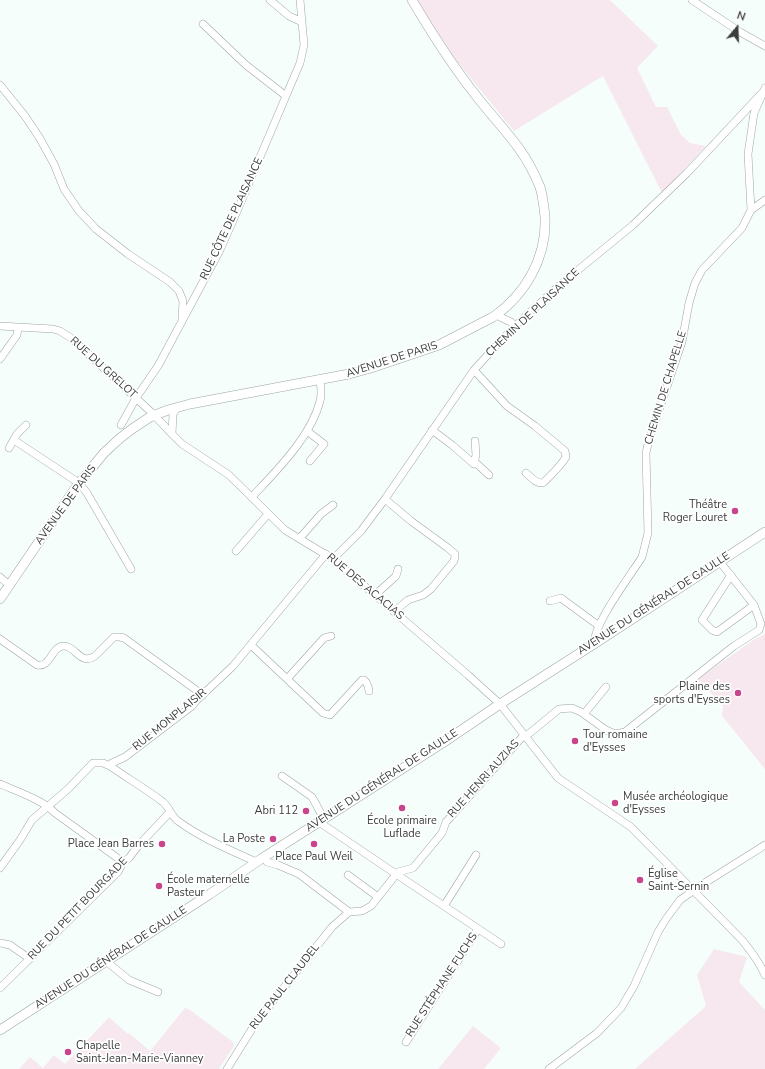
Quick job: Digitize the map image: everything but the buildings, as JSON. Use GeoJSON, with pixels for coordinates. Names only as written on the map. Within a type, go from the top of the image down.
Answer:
{"type":"FeatureCollection","features":[{"type":"Feature","properties":{"kind":"main road","name":"AVENUE DE PARIS"},"geometry":{"type":"LineString","coordinates":[[0,599],[79,483],[104,453],[119,439],[154,415],[190,404],[349,374],[439,345],[499,313],[516,298],[528,281],[538,263],[546,227],[540,188],[532,169],[520,150],[465,81],[439,45],[412,0]]}},
{"type":"Feature","properties":{"kind":"main road","name":"AVENUE DU GÉNÉRAL DE GAULLE"},"geometry":{"type":"LineString","coordinates":[[0,1030],[210,894],[263,857],[444,742],[765,532]]}},
{"type":"Feature","properties":{"kind":"street"},"geometry":{"type":"LineString","coordinates":[[270,0],[289,16],[302,22]]}},
{"type":"Feature","properties":{"kind":"street","name":"RUE CÔTE DE PLAISANCE"},"geometry":{"type":"LineString","coordinates":[[121,425],[139,400],[158,366],[232,223],[300,63],[304,45],[300,0]]}},
{"type":"Feature","properties":{"kind":"street"},"geometry":{"type":"LineString","coordinates":[[692,0],[740,32],[765,46]]}},
{"type":"Feature","properties":{"kind":"street"},"geometry":{"type":"LineString","coordinates":[[203,24],[246,65],[286,96]]}},
{"type":"Feature","properties":{"kind":"street"},"geometry":{"type":"LineString","coordinates":[[0,85],[40,137],[54,164],[64,189],[78,211],[96,229],[128,254],[170,282],[179,291],[183,301],[181,324]]}},
{"type":"Feature","properties":{"kind":"street"},"geometry":{"type":"LineString","coordinates":[[751,210],[748,154],[754,113],[763,91]]}},
{"type":"Feature","properties":{"kind":"street","name":"CHEMIN DE PLAISANCE"},"geometry":{"type":"LineString","coordinates":[[333,559],[361,531],[385,499],[474,370],[494,348],[515,326],[561,284],[633,225],[687,173],[763,91]]}},
{"type":"Feature","properties":{"kind":"street"},"geometry":{"type":"LineString","coordinates":[[751,210],[765,200]]}},
{"type":"Feature","properties":{"kind":"street","name":"CHEMIN DE CHAPELLE"},"geometry":{"type":"LineString","coordinates":[[594,644],[594,639],[603,617],[642,558],[646,546],[648,533],[646,453],[682,342],[689,303],[695,283],[702,270],[742,228],[751,210]]}},
{"type":"Feature","properties":{"kind":"street"},"geometry":{"type":"LineString","coordinates":[[499,313],[500,317],[511,322],[515,326]]}},
{"type":"Feature","properties":{"kind":"street","name":"RUE DU GRELOT"},"geometry":{"type":"LineString","coordinates":[[0,326],[53,329],[66,334],[154,415]]}},
{"type":"Feature","properties":{"kind":"street"},"geometry":{"type":"LineString","coordinates":[[0,359],[17,335],[18,327]]}},
{"type":"Feature","properties":{"kind":"street"},"geometry":{"type":"LineString","coordinates":[[474,370],[507,406],[535,426],[565,451],[566,457],[562,464],[554,470],[543,483],[540,484],[526,473]]}},
{"type":"Feature","properties":{"kind":"street"},"geometry":{"type":"LineString","coordinates":[[252,497],[292,452],[307,431],[320,401],[320,380]]}},
{"type":"Feature","properties":{"kind":"street"},"geometry":{"type":"LineString","coordinates":[[139,400],[144,411],[142,423]]}},
{"type":"Feature","properties":{"kind":"street"},"geometry":{"type":"LineString","coordinates":[[172,434],[173,414],[177,408]]}},
{"type":"Feature","properties":{"kind":"street","name":"RUE DES ACACIAS"},"geometry":{"type":"LineString","coordinates":[[154,415],[182,444],[229,475],[285,530],[333,559],[463,670],[500,704],[558,778],[631,827],[733,930],[750,949],[760,963],[765,974]]}},
{"type":"Feature","properties":{"kind":"street"},"geometry":{"type":"LineString","coordinates":[[9,448],[17,434],[26,425]]}},
{"type":"Feature","properties":{"kind":"street"},"geometry":{"type":"LineString","coordinates":[[432,430],[489,475]]}},
{"type":"Feature","properties":{"kind":"street"},"geometry":{"type":"LineString","coordinates":[[307,431],[324,444],[310,461]]}},
{"type":"Feature","properties":{"kind":"street"},"geometry":{"type":"LineString","coordinates":[[14,440],[79,483],[87,493],[131,569]]}},
{"type":"Feature","properties":{"kind":"street"},"geometry":{"type":"LineString","coordinates":[[474,464],[476,456],[475,441]]}},
{"type":"Feature","properties":{"kind":"street"},"geometry":{"type":"LineString","coordinates":[[385,499],[411,521],[455,554],[455,557],[449,567],[431,589],[423,595],[408,600],[394,612]]}},
{"type":"Feature","properties":{"kind":"street"},"geometry":{"type":"LineString","coordinates":[[300,538],[326,509],[332,505]]}},
{"type":"Feature","properties":{"kind":"street"},"geometry":{"type":"LineString","coordinates":[[236,551],[268,514]]}},
{"type":"Feature","properties":{"kind":"street","name":"RUE MONPLAISIR"},"geometry":{"type":"LineString","coordinates":[[110,766],[112,763],[125,756],[187,710],[233,666],[326,554]]}},
{"type":"Feature","properties":{"kind":"street"},"geometry":{"type":"LineString","coordinates":[[720,562],[731,575],[754,605],[717,632],[712,630],[702,620],[731,575]]}},
{"type":"Feature","properties":{"kind":"street"},"geometry":{"type":"LineString","coordinates":[[375,595],[396,576],[398,569]]}},
{"type":"Feature","properties":{"kind":"street"},"geometry":{"type":"LineString","coordinates":[[0,577],[9,585]]}},
{"type":"Feature","properties":{"kind":"street"},"geometry":{"type":"LineString","coordinates":[[550,602],[561,598],[599,626]]}},
{"type":"Feature","properties":{"kind":"street","name":"RUE HENRI AUZIAS"},"geometry":{"type":"LineString","coordinates":[[396,874],[398,872],[413,868],[442,833],[446,822],[524,736],[559,709],[572,708],[584,714],[606,730],[615,734],[625,732],[734,646],[759,630],[761,624],[754,605]]}},
{"type":"Feature","properties":{"kind":"street"},"geometry":{"type":"LineString","coordinates":[[287,679],[324,638],[331,636]]}},
{"type":"Feature","properties":{"kind":"street"},"geometry":{"type":"LineString","coordinates":[[0,639],[37,665],[41,666],[45,664],[60,647],[68,647],[82,658],[91,659],[114,637],[124,638],[202,695]]}},
{"type":"Feature","properties":{"kind":"street"},"geometry":{"type":"LineString","coordinates":[[251,645],[323,713],[330,715],[362,680],[366,681],[368,684],[369,691]]}},
{"type":"Feature","properties":{"kind":"street"},"geometry":{"type":"LineString","coordinates":[[584,714],[606,687]]}},
{"type":"Feature","properties":{"kind":"street"},"geometry":{"type":"LineString","coordinates":[[0,868],[32,820],[68,789],[93,763],[103,763],[110,766],[164,804],[174,817],[193,830],[224,848],[256,863]]}},
{"type":"Feature","properties":{"kind":"street"},"geometry":{"type":"LineString","coordinates":[[282,776],[312,797],[321,820],[396,874],[501,944]]}},
{"type":"Feature","properties":{"kind":"street"},"geometry":{"type":"LineString","coordinates":[[0,784],[48,806],[55,813],[122,862]]}},
{"type":"Feature","properties":{"kind":"street","name":"RUE DU PETIT BOURGADE"},"geometry":{"type":"LineString","coordinates":[[0,987],[118,872],[122,862],[129,858],[138,846],[170,812]]}},
{"type":"Feature","properties":{"kind":"street"},"geometry":{"type":"LineString","coordinates":[[549,1069],[597,1033],[622,1008],[634,986],[658,932],[680,900],[765,845]]}},
{"type":"Feature","properties":{"kind":"street"},"geometry":{"type":"LineString","coordinates":[[444,906],[476,855]]}},
{"type":"Feature","properties":{"kind":"street"},"geometry":{"type":"LineString","coordinates":[[263,857],[267,862],[299,874],[349,912],[362,911],[371,906],[396,874]]}},
{"type":"Feature","properties":{"kind":"street"},"geometry":{"type":"LineString","coordinates":[[348,875],[378,898]]}},
{"type":"Feature","properties":{"kind":"street","name":"RUE PAUL CLAUDEL"},"geometry":{"type":"LineString","coordinates":[[227,1069],[255,1024],[332,927],[349,912]]}},
{"type":"Feature","properties":{"kind":"street","name":"RUE STÉPHANE FUCHS"},"geometry":{"type":"LineString","coordinates":[[406,1042],[478,929]]}},
{"type":"Feature","properties":{"kind":"street"},"geometry":{"type":"LineString","coordinates":[[0,943],[10,945],[30,959]]}},
{"type":"Feature","properties":{"kind":"street"},"geometry":{"type":"LineString","coordinates":[[106,960],[128,980],[158,992]]}},
{"type":"Feature","properties":{"kind":"shaded area"},"geometry":{"type":"Polygon","coordinates":[[[416,0],[610,0],[658,46],[637,68],[656,107],[667,107],[681,135],[690,143],[706,146],[662,193],[603,76],[514,131],[455,59],[416,0]]]}},
{"type":"Feature","properties":{"kind":"shaded area","name":"Plaine des sports d'Eysses"},"geometry":{"type":"Polygon","coordinates":[[[765,634],[765,769],[722,716],[723,706],[698,679],[755,639],[765,634]]]}},
{"type":"Feature","properties":{"kind":"shaded area"},"geometry":{"type":"Polygon","coordinates":[[[714,949],[747,957],[739,982],[765,1010],[765,1069],[635,1069],[706,1006],[697,975],[714,949]]]}},
{"type":"Feature","properties":{"kind":"shaded area"},"geometry":{"type":"Polygon","coordinates":[[[185,1008],[190,1010],[233,1042],[234,1046],[219,1069],[19,1069],[30,1057],[43,1068],[54,1055],[65,1064],[109,1017],[150,1051],[185,1008]]]}},
{"type":"Feature","properties":{"kind":"shaded area"},"geometry":{"type":"Polygon","coordinates":[[[473,1026],[501,1048],[484,1069],[438,1069],[473,1026]]]}},
{"type":"Feature","properties":{"kind":"place","name":"Théâtre Roger Louret"},"geometry":{"type":"Point","coordinates":[735,511]}},
{"type":"Feature","properties":{"kind":"place","name":"Plaine des sports d'Eysses"},"geometry":{"type":"Point","coordinates":[738,693]}},
{"type":"Feature","properties":{"kind":"place","name":"Tour romaine d'Eysses"},"geometry":{"type":"Point","coordinates":[575,741]}},
{"type":"Feature","properties":{"kind":"place","name":"Musée archéologique d'Eysses"},"geometry":{"type":"Point","coordinates":[615,803]}},
{"type":"Feature","properties":{"kind":"place","name":"École primaire Luflade"},"geometry":{"type":"Point","coordinates":[402,808]}},
{"type":"Feature","properties":{"kind":"place","name":"Abri 112"},"geometry":{"type":"Point","coordinates":[306,811]}},
{"type":"Feature","properties":{"kind":"place","name":"La Poste"},"geometry":{"type":"Point","coordinates":[273,839]}},
{"type":"Feature","properties":{"kind":"place","name":"Place Jean Barres"},"geometry":{"type":"Point","coordinates":[162,844]}},
{"type":"Feature","properties":{"kind":"place","name":"Place Paul Weil"},"geometry":{"type":"Point","coordinates":[314,844]}},
{"type":"Feature","properties":{"kind":"place","name":"Église Saint-Sernin"},"geometry":{"type":"Point","coordinates":[640,880]}},
{"type":"Feature","properties":{"kind":"place","name":"École maternelle Pasteur"},"geometry":{"type":"Point","coordinates":[159,886]}},
{"type":"Feature","properties":{"kind":"place","name":"Chapelle Saint-Jean-Marie-Vianney"},"geometry":{"type":"Point","coordinates":[68,1052]}}]}
